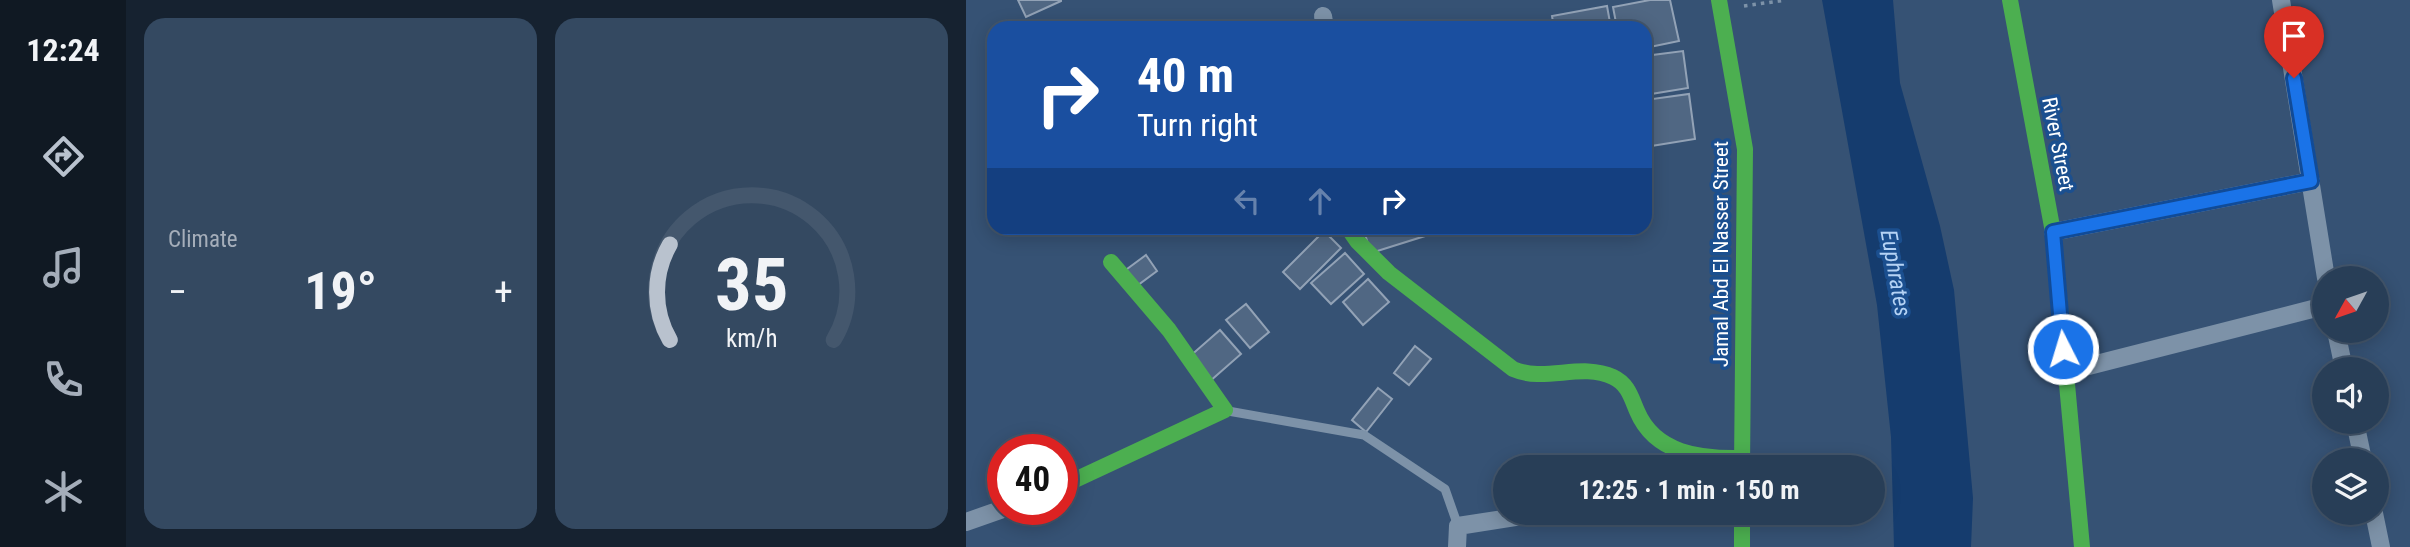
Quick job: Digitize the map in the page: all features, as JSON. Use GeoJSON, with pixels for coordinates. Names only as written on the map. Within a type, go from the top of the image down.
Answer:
{"type":"FeatureCollection","features":[{"type":"Feature","properties":{"kind":"street","name":"Jamal Abd El Nasser Street"},"geometry":{"type":"LineString","coordinates":[[1720,0],[1745,149],[1742,455]]}},
{"type":"Feature","properties":{"kind":"street","name":"River Street"},"geometry":{"type":"LineString","coordinates":[[2010,0],[2053,232],[2082,547]]}},
{"type":"Feature","properties":{"kind":"street"},"geometry":{"type":"LineString","coordinates":[[2281,0],[2324,266]]}},
{"type":"Feature","properties":{"kind":"street"},"geometry":{"type":"LineString","coordinates":[[2053,232],[2311,181]]}},
{"type":"Feature","properties":{"kind":"street"},"geometry":{"type":"LineString","coordinates":[[1351,235],[1389,272],[1514,370],[1542,376],[1592,370],[1624,383],[1634,397],[1638,414],[1649,430],[1671,449],[1688,455]]}},
{"type":"Feature","properties":{"kind":"street"},"geometry":{"type":"LineString","coordinates":[[1078,479],[1225,410],[1169,330],[1111,262]]}},
{"type":"Feature","properties":{"kind":"street"},"geometry":{"type":"LineString","coordinates":[[2065,372],[2312,309]]}},
{"type":"Feature","properties":{"kind":"street"},"geometry":{"type":"LineString","coordinates":[[966,522],[987,515]]}},
{"type":"Feature","properties":{"kind":"street"},"geometry":{"type":"LineString","coordinates":[[1457,547],[1458,526],[1493,521]]}},
{"type":"Feature","properties":{"kind":"street"},"geometry":{"type":"LineString","coordinates":[[1742,525],[1742,547]]}},
{"type":"Feature","properties":{"kind":"street"},"geometry":{"type":"LineString","coordinates":[[2376,525],[2381,547]]}},
{"type":"Feature","properties":{"kind":"lane"},"geometry":{"type":"LineString","coordinates":[[1225,410],[1364,435],[1445,489],[1458,526]]}},
{"type":"Feature","properties":{"kind":"path"},"geometry":{"type":"LineString","coordinates":[[1752,6],[1786,0]]}},
{"type":"Feature","properties":{"kind":"water","name":"Euphrates"},"geometry":{"type":"Polygon","coordinates":[[[1822,0],[1893,0],[1900,83],[1940,226],[1954,290],[1973,498],[1971,547],[1894,547],[1891,437],[1877,305],[1822,0]]]}},
{"type":"Feature","properties":{"kind":"building"},"geometry":{"type":"Polygon","coordinates":[[[1018,0],[1061,0],[1061,1],[1026,17],[1018,0]]]}},
{"type":"Feature","properties":{"kind":"building"},"geometry":{"type":"Polygon","coordinates":[[[1650,0],[1670,0],[1679,41],[1652,47],[1652,21],[1616,21],[1613,7],[1650,0]]]}},
{"type":"Feature","properties":{"kind":"building"},"geometry":{"type":"Polygon","coordinates":[[[1607,6],[1610,21],[1553,21],[1552,16],[1607,6]]]}},
{"type":"Feature","properties":{"kind":"building"},"geometry":{"type":"Polygon","coordinates":[[[1683,51],[1688,88],[1652,94],[1652,55],[1683,51]]]}},
{"type":"Feature","properties":{"kind":"building"},"geometry":{"type":"Polygon","coordinates":[[[1689,94],[1695,139],[1652,146],[1652,99],[1689,94]]]}},
{"type":"Feature","properties":{"kind":"building"},"geometry":{"type":"Polygon","coordinates":[[[1320,235],[1328,235],[1341,248],[1300,289],[1283,272],[1320,235]]]}},
{"type":"Feature","properties":{"kind":"building"},"geometry":{"type":"Polygon","coordinates":[[[1365,235],[1425,236],[1371,253],[1365,235]]]}},
{"type":"Feature","properties":{"kind":"building"},"geometry":{"type":"Polygon","coordinates":[[[1345,253],[1364,274],[1331,304],[1311,283],[1345,253]]]}},
{"type":"Feature","properties":{"kind":"building"},"geometry":{"type":"Polygon","coordinates":[[[1146,255],[1157,271],[1134,288],[1123,272],[1146,255]]]}},
{"type":"Feature","properties":{"kind":"building"},"geometry":{"type":"Polygon","coordinates":[[[1368,279],[1389,302],[1363,325],[1343,302],[1368,279]]]}},
{"type":"Feature","properties":{"kind":"building"},"geometry":{"type":"Polygon","coordinates":[[[1246,304],[1269,332],[1250,348],[1226,320],[1246,304]]]}},
{"type":"Feature","properties":{"kind":"building"},"geometry":{"type":"Polygon","coordinates":[[[1220,330],[1241,354],[1209,382],[1189,357],[1220,330]]]}},
{"type":"Feature","properties":{"kind":"building"},"geometry":{"type":"Polygon","coordinates":[[[1415,346],[1431,359],[1409,385],[1394,373],[1415,346]]]}},
{"type":"Feature","properties":{"kind":"building"},"geometry":{"type":"Polygon","coordinates":[[[1378,388],[1392,399],[1366,432],[1352,420],[1378,388]]]}},
{"type":"Feature","properties":{"kind":"traffic: fast"},"geometry":{"type":"LineString","coordinates":[[1719,0],[1745,149],[1742,455]]}},
{"type":"Feature","properties":{"kind":"traffic: fast"},"geometry":{"type":"LineString","coordinates":[[2010,0],[2053,232],[2082,547]]}},
{"type":"Feature","properties":{"kind":"traffic: fast"},"geometry":{"type":"LineString","coordinates":[[1353,235],[1389,273],[1513,369],[1538,374],[1588,371],[1613,377],[1626,387],[1645,425],[1655,437],[1667,445],[1696,455]]}},
{"type":"Feature","properties":{"kind":"traffic: fast"},"geometry":{"type":"LineString","coordinates":[[1078,479],[1225,410],[1169,330],[1111,262]]}},
{"type":"Feature","properties":{"kind":"traffic: fast"},"geometry":{"type":"LineString","coordinates":[[1742,525],[1742,547]]}},
{"type":"Feature","properties":{"kind":"route"},"geometry":{"type":"LineString","coordinates":[[2063,349],[2053,232],[2311,181],[2294,78]]}}]}
